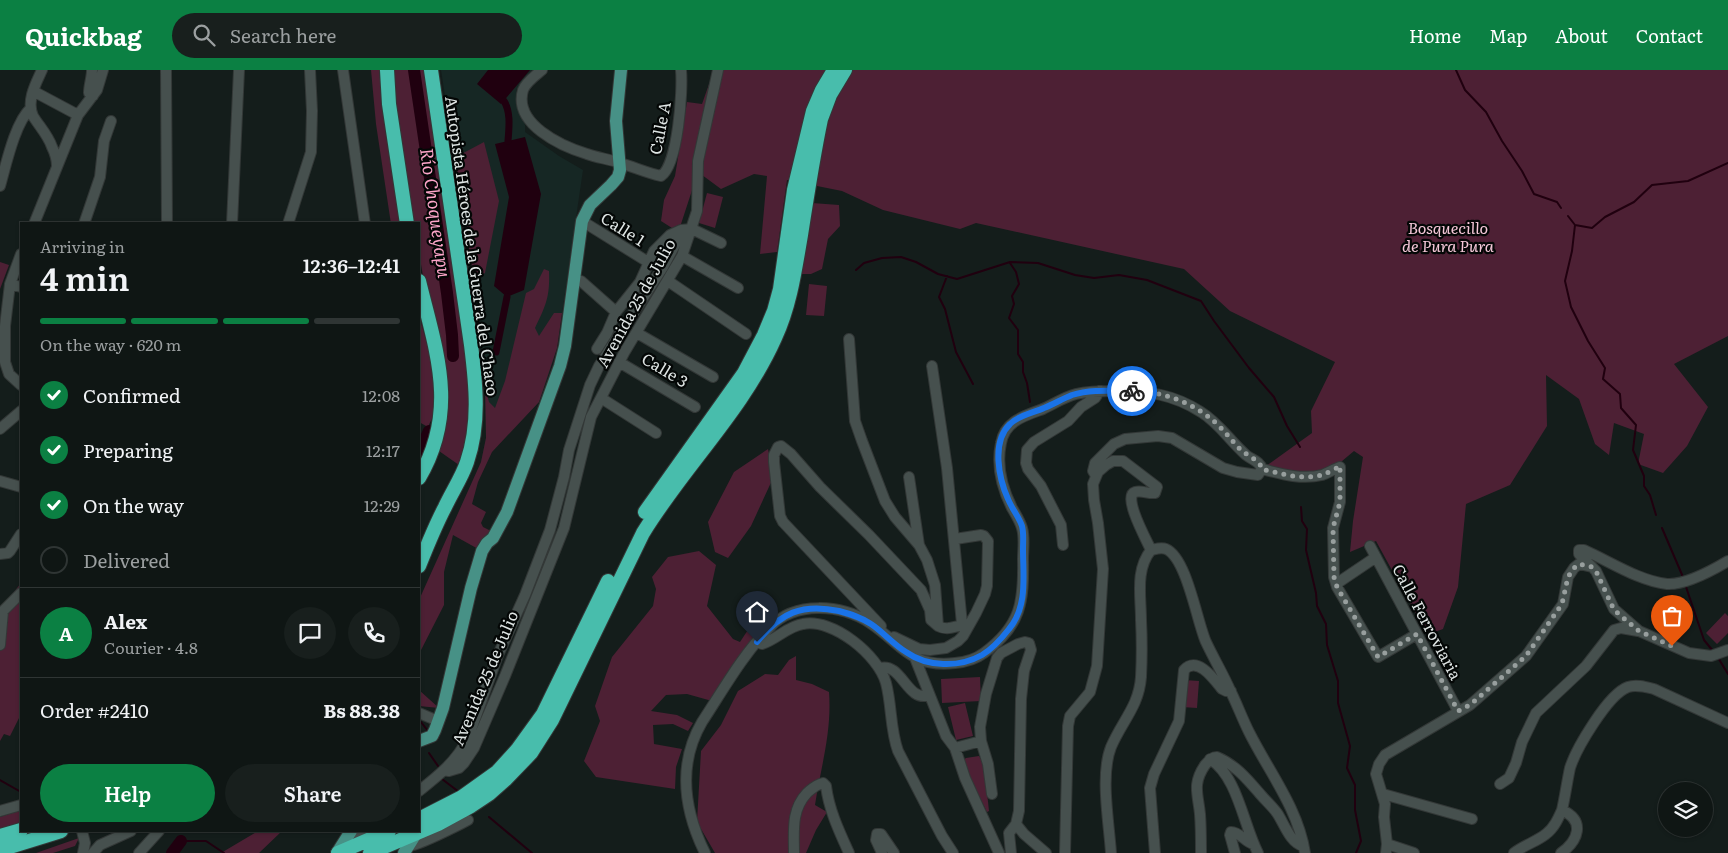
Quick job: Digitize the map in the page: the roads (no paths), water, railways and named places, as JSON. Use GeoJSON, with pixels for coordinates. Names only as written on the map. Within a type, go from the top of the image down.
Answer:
{"type":"FeatureCollection","features":[{"type":"Feature","properties":{"kind":"highway"},"geometry":{"type":"LineString","coordinates":[[387,70],[389,104],[407,222]]}},
{"type":"Feature","properties":{"kind":"highway","name":"Autopista Héroes de la Guerra del Chaco"},"geometry":{"type":"LineString","coordinates":[[420,564],[435,527],[466,463],[475,425],[476,408],[476,389],[471,345],[431,70]]}},
{"type":"Feature","properties":{"kind":"highway"},"geometry":{"type":"LineString","coordinates":[[420,825],[479,786],[502,767],[529,736],[543,714],[637,524],[750,365],[774,311],[780,289],[794,190],[812,111],[834,70]]}},
{"type":"Feature","properties":{"kind":"highway"},"geometry":{"type":"LineString","coordinates":[[420,825],[454,816],[489,794],[531,754],[552,720],[643,533],[659,507],[739,402],[759,371],[776,336],[788,303],[821,119],[830,95],[845,70]]}},
{"type":"Feature","properties":{"kind":"highway"},"geometry":{"type":"LineString","coordinates":[[420,285],[437,355],[442,395],[436,439],[429,461],[420,476]]}},
{"type":"Feature","properties":{"kind":"highway"},"geometry":{"type":"LineString","coordinates":[[0,836],[20,830]]}},
{"type":"Feature","properties":{"kind":"highway"},"geometry":{"type":"LineString","coordinates":[[0,850],[58,832]]}},
{"type":"Feature","properties":{"kind":"highway"},"geometry":{"type":"LineString","coordinates":[[370,853],[407,832]]}},
{"type":"Feature","properties":{"kind":"highway"},"geometry":{"type":"LineString","coordinates":[[339,851],[386,833]]}},
{"type":"Feature","properties":{"kind":"main road"},"geometry":{"type":"LineString","coordinates":[[420,741],[432,736],[443,708],[471,588],[482,551],[493,538],[507,512],[560,366],[565,346],[582,220],[590,205],[618,177],[620,162],[616,121],[621,70]]}},
{"type":"Feature","properties":{"kind":"main road"},"geometry":{"type":"LineString","coordinates":[[339,851],[350,832]]}},
{"type":"Feature","properties":{"kind":"main road"},"geometry":{"type":"LineString","coordinates":[[406,850],[415,832]]}},
{"type":"Feature","properties":{"kind":"street"},"geometry":{"type":"LineString","coordinates":[[42,70],[33,92],[31,108],[33,116],[50,142],[57,160],[56,169]]}},
{"type":"Feature","properties":{"kind":"street"},"geometry":{"type":"LineString","coordinates":[[92,70],[92,82],[89,93],[93,96]]}},
{"type":"Feature","properties":{"kind":"street"},"geometry":{"type":"LineString","coordinates":[[35,222],[78,116],[93,96],[100,83],[103,70]]}},
{"type":"Feature","properties":{"kind":"street"},"geometry":{"type":"LineString","coordinates":[[166,70],[167,222]]}},
{"type":"Feature","properties":{"kind":"street"},"geometry":{"type":"LineString","coordinates":[[232,222],[239,70]]}},
{"type":"Feature","properties":{"kind":"street"},"geometry":{"type":"LineString","coordinates":[[289,222],[311,152],[310,70]]}},
{"type":"Feature","properties":{"kind":"street"},"geometry":{"type":"LineString","coordinates":[[343,70],[365,222]]}},
{"type":"Feature","properties":{"kind":"street"},"geometry":{"type":"LineString","coordinates":[[542,70],[523,90],[522,100],[525,114],[531,124],[547,135],[579,151],[620,162]]}},
{"type":"Feature","properties":{"kind":"street","name":"Calle A"},"geometry":{"type":"LineString","coordinates":[[620,162],[652,174],[661,176],[665,173],[672,154],[680,111],[681,70]]}},
{"type":"Feature","properties":{"kind":"street"},"geometry":{"type":"LineString","coordinates":[[692,229],[697,211],[698,161],[718,70]]}},
{"type":"Feature","properties":{"kind":"street"},"geometry":{"type":"LineString","coordinates":[[33,92],[78,116]]}},
{"type":"Feature","properties":{"kind":"street"},"geometry":{"type":"LineString","coordinates":[[0,186],[13,142],[23,117],[31,108]]}},
{"type":"Feature","properties":{"kind":"street"},"geometry":{"type":"LineString","coordinates":[[85,222],[98,186],[104,141],[110,121]]}},
{"type":"Feature","properties":{"kind":"street","name":"Calle 1"},"geometry":{"type":"LineString","coordinates":[[582,220],[648,262]]}},
{"type":"Feature","properties":{"kind":"street"},"geometry":{"type":"LineString","coordinates":[[597,349],[607,333],[616,312],[640,282],[654,251],[673,233],[692,229],[721,243]]}},
{"type":"Feature","properties":{"kind":"street","name":"Avenida 25 de Julio"},"geometry":{"type":"LineString","coordinates":[[444,770],[449,771],[459,768],[468,756],[505,676],[564,528],[592,417],[619,362],[682,256],[692,229]]}},
{"type":"Feature","properties":{"kind":"street","name":"Avenida 25 de Julio"},"geometry":{"type":"LineString","coordinates":[[420,790],[444,770],[460,753],[468,738],[498,656],[525,595],[550,530],[564,478],[568,450],[590,386],[599,366],[663,267],[676,243],[692,229]]}},
{"type":"Feature","properties":{"kind":"street"},"geometry":{"type":"LineString","coordinates":[[682,256],[738,288]]}},
{"type":"Feature","properties":{"kind":"street"},"geometry":{"type":"LineString","coordinates":[[20,259],[17,274],[10,284],[5,326],[5,362],[10,374],[20,384]]}},
{"type":"Feature","properties":{"kind":"street"},"geometry":{"type":"LineString","coordinates":[[574,281],[581,281],[616,312]]}},
{"type":"Feature","properties":{"kind":"street"},"geometry":{"type":"LineString","coordinates":[[668,281],[746,334]]}},
{"type":"Feature","properties":{"kind":"street"},"geometry":{"type":"LineString","coordinates":[[10,284],[20,288]]}},
{"type":"Feature","properties":{"kind":"street"},"geometry":{"type":"LineString","coordinates":[[636,333],[713,377]]}},
{"type":"Feature","properties":{"kind":"street"},"geometry":{"type":"LineString","coordinates":[[849,339],[855,421],[885,500],[896,518],[919,545],[931,569],[935,585],[938,626]]}},
{"type":"Feature","properties":{"kind":"street","name":"Calle 3"},"geometry":{"type":"LineString","coordinates":[[619,362],[695,407]]}},
{"type":"Feature","properties":{"kind":"street"},"geometry":{"type":"LineString","coordinates":[[932,366],[947,468],[966,625]]}},
{"type":"Feature","properties":{"kind":"street"},"geometry":{"type":"LineString","coordinates":[[1063,545],[1061,525],[1041,486],[1028,469],[1026,463],[1027,450],[1034,442],[1068,421],[1095,398],[1100,391]]}},
{"type":"Feature","properties":{"kind":"street"},"geometry":{"type":"LineString","coordinates":[[705,853],[694,828],[687,804],[686,779],[689,757],[696,733],[702,722],[770,626],[785,616],[802,610],[828,609],[858,617],[870,623],[915,658],[925,662],[949,663],[971,660],[985,652],[1009,629],[1022,605],[1024,592],[1023,534],[1020,522],[1002,485],[999,470],[1002,438],[1010,424],[1021,417],[1074,395],[1100,391],[1138,391],[1162,394],[1193,406],[1206,415],[1249,458],[1259,463],[1262,469],[1291,476],[1307,476],[1322,475],[1340,466],[1340,502],[1333,528],[1334,577],[1336,584],[1378,657],[1417,634]]}},
{"type":"Feature","properties":{"kind":"street"},"geometry":{"type":"LineString","coordinates":[[601,398],[656,434]]}},
{"type":"Feature","properties":{"kind":"street"},"geometry":{"type":"LineString","coordinates":[[0,429],[20,412]]}},
{"type":"Feature","properties":{"kind":"street"},"geometry":{"type":"LineString","coordinates":[[1096,476],[1093,471],[1095,462],[1114,444],[1125,439],[1158,436],[1172,438],[1217,465],[1237,472],[1258,475],[1262,469]]}},
{"type":"Feature","properties":{"kind":"street"},"geometry":{"type":"LineString","coordinates":[[955,539],[981,535],[988,540],[987,586],[983,601],[966,625],[958,641],[946,648],[937,650],[919,649],[892,636],[783,522],[780,516],[774,455],[778,447],[781,446],[791,454],[820,487],[869,534],[921,590],[930,610],[931,620],[938,626],[946,629],[966,625]]}},
{"type":"Feature","properties":{"kind":"street"},"geometry":{"type":"LineString","coordinates":[[1065,853],[1068,726],[1070,716],[1090,692],[1097,666],[1103,569],[1094,500],[1094,484],[1096,476],[1112,461],[1127,464],[1156,485],[1157,490],[1155,493],[1142,491],[1132,493],[1130,502],[1151,550]]}},
{"type":"Feature","properties":{"kind":"street"},"geometry":{"type":"LineString","coordinates":[[909,477],[919,545]]}},
{"type":"Feature","properties":{"kind":"street"},"geometry":{"type":"LineString","coordinates":[[0,482],[20,487]]}},
{"type":"Feature","properties":{"kind":"street"},"geometry":{"type":"LineString","coordinates":[[0,554],[8,554],[20,536]]}},
{"type":"Feature","properties":{"kind":"street","name":"Calle Ferroviaria"},"geometry":{"type":"LineString","coordinates":[[1370,546],[1458,711]]}},
{"type":"Feature","properties":{"kind":"street"},"geometry":{"type":"LineString","coordinates":[[1111,853],[1106,774],[1111,747],[1133,708],[1139,690],[1142,643],[1140,579],[1151,550],[1161,548],[1167,550],[1176,559],[1190,589],[1204,637],[1250,733],[1281,787],[1292,811],[1304,850]]}},
{"type":"Feature","properties":{"kind":"street"},"geometry":{"type":"LineString","coordinates":[[1639,631],[1614,610],[1596,571],[1579,554],[1579,550],[1584,550],[1644,578],[1668,584],[1696,578],[1728,561]]}},
{"type":"Feature","properties":{"kind":"street"},"geometry":{"type":"LineString","coordinates":[[1336,584],[1376,557]]}},
{"type":"Feature","properties":{"kind":"street"},"geometry":{"type":"LineString","coordinates":[[1414,853],[1387,848],[1384,817],[1385,804],[1376,774],[1379,764],[1385,755],[1470,705],[1526,656],[1562,604],[1568,577],[1574,568],[1579,564],[1592,567]]}},
{"type":"Feature","properties":{"kind":"street"},"geometry":{"type":"LineString","coordinates":[[0,645],[2,608],[20,594]]}},
{"type":"Feature","properties":{"kind":"street"},"geometry":{"type":"LineString","coordinates":[[757,642],[762,644],[768,642],[802,624],[821,624],[835,629],[855,642],[880,668],[886,683],[893,738],[953,853]]}},
{"type":"Feature","properties":{"kind":"street"},"geometry":{"type":"LineString","coordinates":[[1500,784],[1509,778],[1522,742],[1536,713],[1586,666],[1614,630],[1621,628],[1639,631],[1689,653],[1711,656],[1728,650]]}},
{"type":"Feature","properties":{"kind":"street"},"geometry":{"type":"LineString","coordinates":[[992,794],[980,727],[986,694],[997,658],[1001,653],[1025,642],[1031,646],[1030,656],[1024,671],[1021,699],[1020,806],[1016,824],[1010,830],[1008,837],[1011,853]]}},
{"type":"Feature","properties":{"kind":"street"},"geometry":{"type":"LineString","coordinates":[[985,652],[997,658]]}},
{"type":"Feature","properties":{"kind":"street"},"geometry":{"type":"LineString","coordinates":[[915,658],[928,695],[946,736],[955,748],[965,778],[1000,853]]}},
{"type":"Feature","properties":{"kind":"street"},"geometry":{"type":"LineString","coordinates":[[1155,853],[1151,782],[1179,721],[1184,670],[1192,665],[1201,667],[1222,689],[1231,691]]}},
{"type":"Feature","properties":{"kind":"street"},"geometry":{"type":"LineString","coordinates":[[880,668],[885,667],[896,672],[917,695],[922,697],[928,695]]}},
{"type":"Feature","properties":{"kind":"street"},"geometry":{"type":"LineString","coordinates":[[1514,853],[1545,834],[1554,825],[1562,810],[1571,768],[1582,742],[1595,721],[1614,698],[1627,687],[1643,686],[1654,689],[1728,723]]}},
{"type":"Feature","properties":{"kind":"street"},"geometry":{"type":"LineString","coordinates":[[420,713],[438,721]]}},
{"type":"Feature","properties":{"kind":"street"},"geometry":{"type":"LineString","coordinates":[[955,748],[981,741]]}},
{"type":"Feature","properties":{"kind":"street"},"geometry":{"type":"LineString","coordinates":[[1201,853],[1200,813],[1196,786],[1200,773],[1210,759],[1217,756],[1250,780],[1276,811],[1298,845],[1304,850]]}},
{"type":"Feature","properties":{"kind":"street"},"geometry":{"type":"LineString","coordinates":[[1210,759],[1226,773],[1230,780],[1255,848]]}},
{"type":"Feature","properties":{"kind":"street"},"geometry":{"type":"LineString","coordinates":[[794,853],[796,810],[800,800],[815,785],[823,783],[826,786],[828,802],[833,817],[849,853]]}},
{"type":"Feature","properties":{"kind":"street"},"geometry":{"type":"LineString","coordinates":[[1196,794],[1200,795],[1203,802],[1208,853]]}},
{"type":"Feature","properties":{"kind":"street"},"geometry":{"type":"LineString","coordinates":[[1383,794],[1472,819]]}},
{"type":"Feature","properties":{"kind":"street"},"geometry":{"type":"LineString","coordinates":[[0,811],[20,805]]}},
{"type":"Feature","properties":{"kind":"street"},"geometry":{"type":"LineString","coordinates":[[1561,853],[1569,848],[1577,833],[1578,824],[1574,817],[1562,810]]}},
{"type":"Feature","properties":{"kind":"street"},"geometry":{"type":"LineString","coordinates":[[406,850],[468,820]]}},
{"type":"Feature","properties":{"kind":"street"},"geometry":{"type":"LineString","coordinates":[[1016,824],[1024,834],[1046,853]]}},
{"type":"Feature","properties":{"kind":"street"},"geometry":{"type":"LineString","coordinates":[[93,853],[100,845],[130,832]]}},
{"type":"Feature","properties":{"kind":"street"},"geometry":{"type":"LineString","coordinates":[[139,853],[158,832]]}},
{"type":"Feature","properties":{"kind":"street"},"geometry":{"type":"LineString","coordinates":[[339,851],[366,832]]}},
{"type":"Feature","properties":{"kind":"street"},"geometry":{"type":"LineString","coordinates":[[1235,853],[1230,835],[1231,832],[1235,832],[1255,848]]}},
{"type":"Feature","properties":{"kind":"street"},"geometry":{"type":"LineString","coordinates":[[82,834],[84,849],[82,853]]}},
{"type":"Feature","properties":{"kind":"street"},"geometry":{"type":"LineString","coordinates":[[882,853],[876,840],[877,834],[881,834],[894,853]]}},
{"type":"Feature","properties":{"kind":"waterway","name":"Río Choqueyapu"},"geometry":{"type":"LineString","coordinates":[[414,70],[447,293],[453,356]]}},
{"type":"Feature","properties":{"kind":"waterway"},"geometry":{"type":"LineString","coordinates":[[1456,70],[1465,90],[1486,112],[1534,194],[1557,202],[1561,208]]}},
{"type":"Feature","properties":{"kind":"waterway"},"geometry":{"type":"LineString","coordinates":[[504,101],[509,115],[508,141]]}},
{"type":"Feature","properties":{"kind":"waterway"},"geometry":{"type":"LineString","coordinates":[[1575,225],[1592,228],[1605,217],[1634,202],[1652,185],[1688,181],[1728,163]]}},
{"type":"Feature","properties":{"kind":"waterway"},"geometry":{"type":"LineString","coordinates":[[1568,216],[1575,225],[1572,251],[1565,281],[1571,307],[1588,341],[1605,368],[1603,379],[1620,394],[1621,408],[1636,425],[1633,450],[1644,476],[1644,486],[1650,495],[1656,515]]}},
{"type":"Feature","properties":{"kind":"waterway"},"geometry":{"type":"LineString","coordinates":[[856,270],[864,263],[882,258],[901,257],[916,262],[938,274],[957,279],[1010,262],[1038,263],[1075,275],[1094,278],[1119,275],[1147,280],[1201,301],[1249,368],[1274,397],[1287,426],[1300,447]]}},
{"type":"Feature","properties":{"kind":"waterway"},"geometry":{"type":"LineString","coordinates":[[1010,263],[1016,272],[1019,284],[1012,296],[1014,304],[1009,318],[1018,330],[1018,354],[1023,362],[1023,372],[1030,402]]}},
{"type":"Feature","properties":{"kind":"waterway"},"geometry":{"type":"LineString","coordinates":[[947,276],[939,297],[945,309],[956,352],[973,384]]}},
{"type":"Feature","properties":{"kind":"waterway"},"geometry":{"type":"LineString","coordinates":[[496,352],[507,297]]}},
{"type":"Feature","properties":{"kind":"waterway","name":"Río Choqueyapu"},"geometry":{"type":"LineString","coordinates":[[420,451],[429,431]]}},
{"type":"Feature","properties":{"kind":"waterway"},"geometry":{"type":"LineString","coordinates":[[1301,507],[1302,521],[1307,529],[1306,550],[1316,593],[1317,606],[1326,624],[1327,645],[1338,681],[1338,703],[1350,746],[1347,768],[1355,785],[1355,810],[1361,841],[1356,853]]}},
{"type":"Feature","properties":{"kind":"waterway"},"geometry":{"type":"LineString","coordinates":[[1662,528],[1683,577]]}},
{"type":"Feature","properties":{"kind":"waterway"},"geometry":{"type":"LineString","coordinates":[[1685,584],[1704,640],[1713,651]]}},
{"type":"Feature","properties":{"kind":"waterway"},"geometry":{"type":"LineString","coordinates":[[1717,656],[1728,674]]}},
{"type":"Feature","properties":{"kind":"waterway"},"geometry":{"type":"LineString","coordinates":[[421,722],[428,731]]}},
{"type":"Feature","properties":{"kind":"waterway"},"geometry":{"type":"LineString","coordinates":[[429,753],[438,766]]}},
{"type":"Feature","properties":{"kind":"waterway"},"geometry":{"type":"LineString","coordinates":[[442,779],[459,792]]}},
{"type":"Feature","properties":{"kind":"waterway"},"geometry":{"type":"LineString","coordinates":[[0,780],[20,791]]}},
{"type":"Feature","properties":{"kind":"waterway"},"geometry":{"type":"LineString","coordinates":[[489,817],[532,853]]}},
{"type":"Feature","properties":{"kind":"waterway"},"geometry":{"type":"LineString","coordinates":[[181,841],[206,841],[224,853]]}},
{"type":"Feature","properties":{"kind":"waterway","name":"Río Choqueyapu"},"geometry":{"type":"LineString","coordinates":[[172,853],[181,841]]}},
{"type":"Feature","properties":{"kind":"park label","name":"Bosquecillo de Pura Pura"},"geometry":{"type":"Point","coordinates":[1448,237]}}]}
